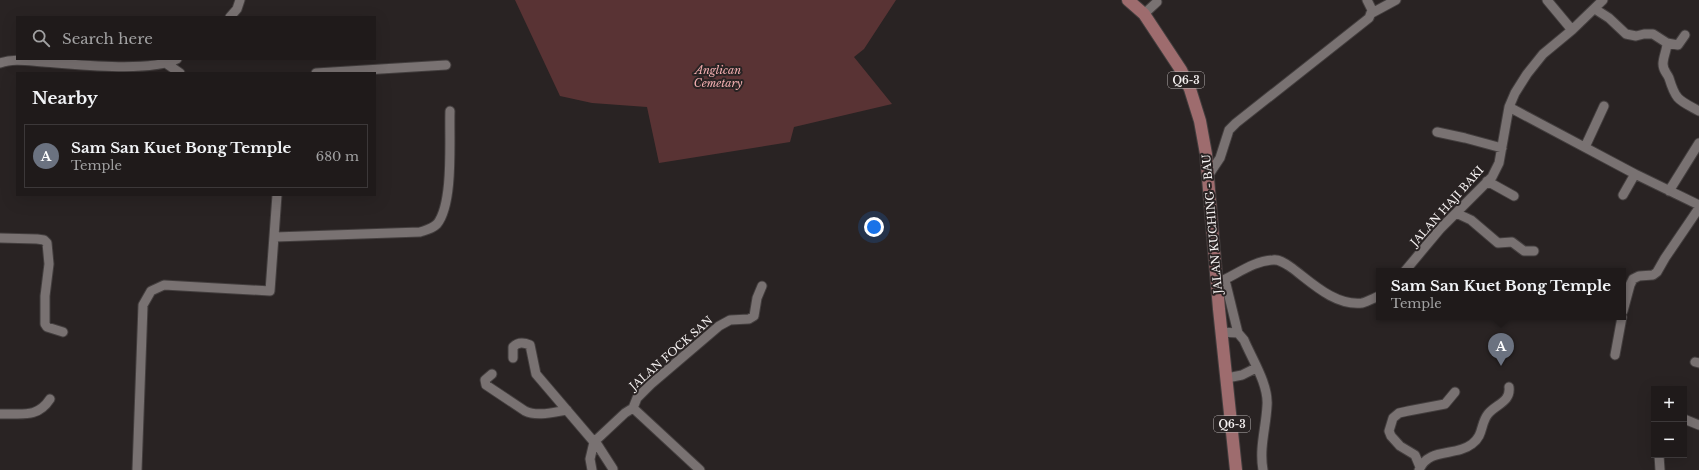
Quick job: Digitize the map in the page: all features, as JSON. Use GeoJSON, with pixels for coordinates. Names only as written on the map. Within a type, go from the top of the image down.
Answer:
{"type":"FeatureCollection","features":[{"type":"Feature","properties":{"kind":"main road","name":"JALAN KUCHING - BAU"},"geometry":{"type":"LineString","coordinates":[[1128,0],[1144,14],[1181,70],[1190,89],[1200,121],[1206,154],[1221,282],[1221,332],[1236,470]]}},
{"type":"Feature","properties":{"kind":"street"},"geometry":{"type":"LineString","coordinates":[[231,16],[237,9],[240,0]]}},
{"type":"Feature","properties":{"kind":"street"},"geometry":{"type":"LineString","coordinates":[[1367,0],[1372,13]]}},
{"type":"Feature","properties":{"kind":"street"},"geometry":{"type":"LineString","coordinates":[[1208,176],[1220,158],[1227,135],[1233,127],[1307,66],[1369,18],[1372,13],[1396,0]]}},
{"type":"Feature","properties":{"kind":"street"},"geometry":{"type":"LineString","coordinates":[[1547,0],[1572,30]]}},
{"type":"Feature","properties":{"kind":"street","name":"JALAN HAJI BAKI"},"geometry":{"type":"LineString","coordinates":[[1408,268],[1440,229],[1487,181],[1499,163],[1509,107],[1515,93],[1527,74],[1543,54],[1572,30],[1603,0]]}},
{"type":"Feature","properties":{"kind":"street"},"geometry":{"type":"LineString","coordinates":[[1144,14],[1157,2]]}},
{"type":"Feature","properties":{"kind":"street"},"geometry":{"type":"LineString","coordinates":[[1595,9],[1609,18],[1626,34],[1636,36],[1653,34],[1667,43],[1678,45],[1684,35]]}},
{"type":"Feature","properties":{"kind":"street"},"geometry":{"type":"LineString","coordinates":[[1667,43],[1668,49],[1663,63],[1665,73],[1668,77],[1673,92],[1678,99],[1699,111]]}},
{"type":"Feature","properties":{"kind":"street"},"geometry":{"type":"LineString","coordinates":[[0,63],[22,61],[94,66],[139,66],[167,64],[175,60]]}},
{"type":"Feature","properties":{"kind":"street"},"geometry":{"type":"LineString","coordinates":[[167,64],[179,72]]}},
{"type":"Feature","properties":{"kind":"street"},"geometry":{"type":"LineString","coordinates":[[332,72],[446,65]]}},
{"type":"Feature","properties":{"kind":"street"},"geometry":{"type":"LineString","coordinates":[[1584,147],[1604,106]]}},
{"type":"Feature","properties":{"kind":"street"},"geometry":{"type":"LineString","coordinates":[[1509,107],[1699,207],[1657,272],[1653,275],[1639,276],[1633,279],[1626,300]]}},
{"type":"Feature","properties":{"kind":"street"},"geometry":{"type":"LineString","coordinates":[[275,237],[420,232],[428,230],[436,225],[442,215],[448,191],[450,111]]}},
{"type":"Feature","properties":{"kind":"street"},"geometry":{"type":"LineString","coordinates":[[1436,132],[1502,148]]}},
{"type":"Feature","properties":{"kind":"street"},"geometry":{"type":"LineString","coordinates":[[1669,191],[1699,143]]}},
{"type":"Feature","properties":{"kind":"street"},"geometry":{"type":"LineString","coordinates":[[1623,195],[1635,174]]}},
{"type":"Feature","properties":{"kind":"street"},"geometry":{"type":"LineString","coordinates":[[1487,181],[1514,196]]}},
{"type":"Feature","properties":{"kind":"street"},"geometry":{"type":"LineString","coordinates":[[137,470],[142,305],[151,291],[164,285],[270,291],[277,196]]}},
{"type":"Feature","properties":{"kind":"street"},"geometry":{"type":"LineString","coordinates":[[1456,213],[1471,220],[1498,243],[1512,242],[1524,250],[1534,251]]}},
{"type":"Feature","properties":{"kind":"street"},"geometry":{"type":"LineString","coordinates":[[0,238],[37,239],[44,240],[47,243],[49,264],[46,285],[45,324],[47,327],[63,332]]}},
{"type":"Feature","properties":{"kind":"street"},"geometry":{"type":"LineString","coordinates":[[1263,470],[1261,455],[1267,405],[1266,390],[1244,340],[1238,333],[1221,282],[1240,271],[1274,259],[1284,262],[1327,294],[1342,301],[1362,303],[1376,297]]}},
{"type":"Feature","properties":{"kind":"street","name":"JALAN FOCK SAN"},"geometry":{"type":"LineString","coordinates":[[594,442],[625,413],[633,408],[637,398],[708,334],[726,321],[749,319],[754,316],[757,298],[762,286]]}},
{"type":"Feature","properties":{"kind":"street"},"geometry":{"type":"LineString","coordinates":[[1614,355],[1621,320]]}},
{"type":"Feature","properties":{"kind":"street"},"geometry":{"type":"LineString","coordinates":[[1221,332],[1238,333]]}},
{"type":"Feature","properties":{"kind":"street"},"geometry":{"type":"LineString","coordinates":[[513,358],[512,347],[516,344],[524,342],[530,345],[536,374],[594,442],[613,469]]}},
{"type":"Feature","properties":{"kind":"street"},"geometry":{"type":"LineString","coordinates":[[1227,378],[1242,375],[1256,368]]}},
{"type":"Feature","properties":{"kind":"street"},"geometry":{"type":"LineString","coordinates":[[492,374],[485,380],[486,385],[529,414],[567,410]]}},
{"type":"Feature","properties":{"kind":"street"},"geometry":{"type":"LineString","coordinates":[[1419,469],[1433,454],[1464,448],[1472,443],[1480,434],[1487,415],[1496,406],[1508,398],[1510,394],[1509,387]]}},
{"type":"Feature","properties":{"kind":"street"},"geometry":{"type":"LineString","coordinates":[[1419,469],[1415,455],[1400,446],[1391,436],[1389,431],[1393,418],[1408,411],[1445,404],[1454,392]]}},
{"type":"Feature","properties":{"kind":"street"},"geometry":{"type":"LineString","coordinates":[[0,414],[31,414],[45,406],[50,399]]}},
{"type":"Feature","properties":{"kind":"street"},"geometry":{"type":"LineString","coordinates":[[633,408],[700,470]]}},
{"type":"Feature","properties":{"kind":"street"},"geometry":{"type":"LineString","coordinates":[[1687,420],[1699,426]]}},
{"type":"Feature","properties":{"kind":"street"},"geometry":{"type":"LineString","coordinates":[[592,470],[590,459],[594,442]]}},
{"type":"Feature","properties":{"kind":"street"},"geometry":{"type":"LineString","coordinates":[[1659,458],[1660,470]]}},
{"type":"Feature","properties":{"kind":"green space","name":"Anglican Cemetary"},"geometry":{"type":"Polygon","coordinates":[[[515,0],[896,0],[864,49],[854,57],[892,104],[794,127],[790,142],[659,163],[647,107],[592,103],[560,96],[515,0]]]}},
{"type":"Feature","properties":{"kind":"place","name":"Sam San Kuet Bong Temple"},"geometry":{"type":"Point","coordinates":[1501,366]}}]}
